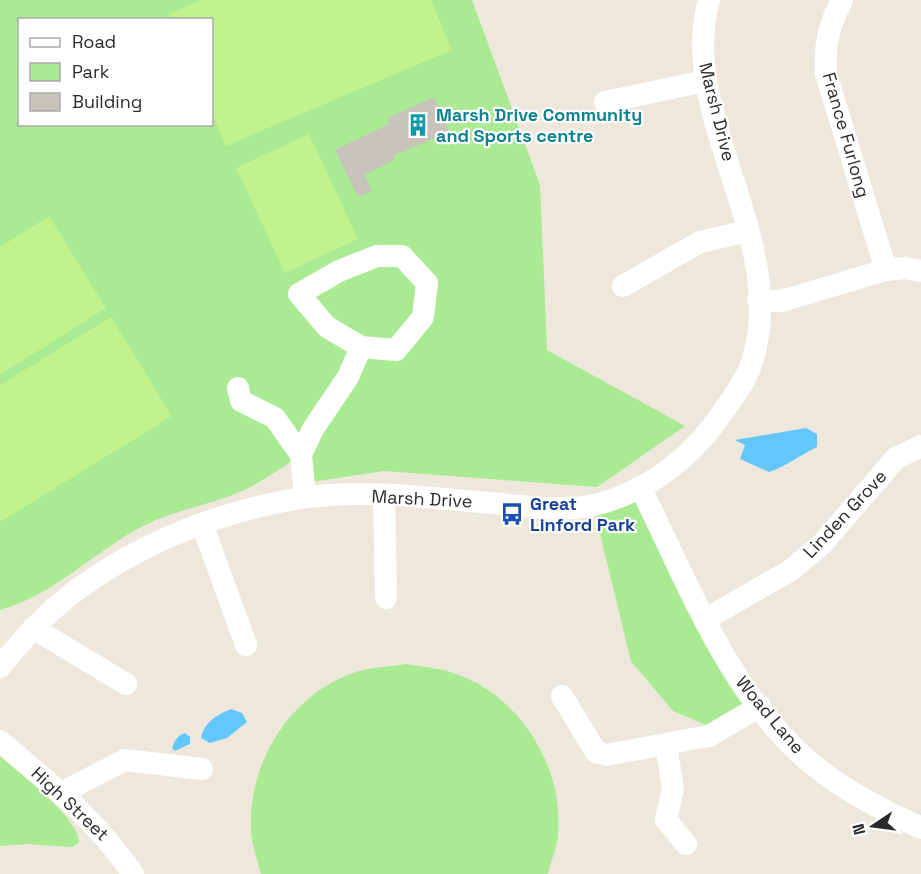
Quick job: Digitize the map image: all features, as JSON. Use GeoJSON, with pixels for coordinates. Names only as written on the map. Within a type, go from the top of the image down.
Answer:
{"type":"FeatureCollection","features":[{"type":"Feature","properties":{"kind":"street","name":"Marsh Drive"},"geometry":{"type":"LineString","coordinates":[[0,667],[33,628],[67,597],[111,566],[148,546],[202,524],[254,508],[305,497],[384,495],[547,508],[593,505],[640,487],[672,468],[701,441],[729,402],[750,366],[758,330],[756,266],[705,81],[702,48],[704,18],[709,0]]}},
{"type":"Feature","properties":{"kind":"street","name":"France Furlong"},"geometry":{"type":"LineString","coordinates":[[842,0],[827,34],[824,52],[826,74],[886,270]]}},
{"type":"Feature","properties":{"kind":"street"},"geometry":{"type":"LineString","coordinates":[[605,102],[705,81]]}},
{"type":"Feature","properties":{"kind":"street"},"geometry":{"type":"LineString","coordinates":[[622,286],[700,242],[748,231]]}},
{"type":"Feature","properties":{"kind":"street"},"geometry":{"type":"LineString","coordinates":[[377,256],[402,256],[427,283],[423,317],[396,350],[361,347],[327,327],[299,294],[339,271],[377,256]]}},
{"type":"Feature","properties":{"kind":"street"},"geometry":{"type":"LineString","coordinates":[[758,300],[782,301],[886,270],[904,268],[921,271]]}},
{"type":"Feature","properties":{"kind":"street"},"geometry":{"type":"LineString","coordinates":[[305,497],[301,455],[313,429],[348,377],[361,347]]}},
{"type":"Feature","properties":{"kind":"street"},"geometry":{"type":"LineString","coordinates":[[238,388],[241,401],[274,418],[301,455]]}},
{"type":"Feature","properties":{"kind":"street","name":"Linden Grove"},"geometry":{"type":"LineString","coordinates":[[706,619],[792,570],[822,544],[896,458],[921,446]]}},
{"type":"Feature","properties":{"kind":"street","name":"Woad Lane"},"geometry":{"type":"LineString","coordinates":[[640,487],[741,684],[785,738],[826,775],[876,808],[921,828]]}},
{"type":"Feature","properties":{"kind":"street"},"geometry":{"type":"LineString","coordinates":[[384,495],[386,598]]}},
{"type":"Feature","properties":{"kind":"street"},"geometry":{"type":"LineString","coordinates":[[202,524],[246,645]]}},
{"type":"Feature","properties":{"kind":"street"},"geometry":{"type":"LineString","coordinates":[[33,628],[126,684]]}},
{"type":"Feature","properties":{"kind":"street"},"geometry":{"type":"LineString","coordinates":[[562,696],[596,752],[606,755],[666,746],[709,736],[760,706]]}},
{"type":"Feature","properties":{"kind":"street","name":"High Street"},"geometry":{"type":"LineString","coordinates":[[0,741],[61,793],[108,838],[133,874]]}},
{"type":"Feature","properties":{"kind":"street"},"geometry":{"type":"LineString","coordinates":[[666,746],[673,788],[666,820],[686,844]]}},
{"type":"Feature","properties":{"kind":"street"},"geometry":{"type":"LineString","coordinates":[[61,793],[125,760],[202,769]]}},
{"type":"Feature","properties":{"kind":"green space"},"geometry":{"type":"Polygon","coordinates":[[[0,0],[472,0],[540,185],[547,350],[685,426],[597,487],[384,471],[304,483],[291,462],[240,492],[168,515],[145,525],[57,583],[20,603],[0,610],[0,0]]]}},
{"type":"Feature","properties":{"kind":"green space"},"geometry":{"type":"Polygon","coordinates":[[[201,0],[431,0],[452,50],[226,146],[213,115],[213,18],[171,18],[169,14],[201,0]]]}},
{"type":"Feature","properties":{"kind":"green space"},"geometry":{"type":"Polygon","coordinates":[[[309,134],[358,239],[285,273],[236,168],[309,134]]]}},
{"type":"Feature","properties":{"kind":"green space"},"geometry":{"type":"Polygon","coordinates":[[[49,216],[106,308],[0,375],[0,247],[49,216]]]}},
{"type":"Feature","properties":{"kind":"green space"},"geometry":{"type":"Polygon","coordinates":[[[111,317],[172,416],[0,522],[0,385],[111,317]]]}},
{"type":"Feature","properties":{"kind":"green space"},"geometry":{"type":"Polygon","coordinates":[[[640,487],[760,706],[721,731],[673,711],[631,661],[593,505],[640,487]]]}},
{"type":"Feature","properties":{"kind":"green space"},"geometry":{"type":"Polygon","coordinates":[[[406,664],[450,672],[479,684],[500,699],[533,737],[554,784],[558,809],[558,834],[548,874],[261,874],[251,835],[252,804],[257,779],[278,733],[293,713],[333,682],[362,670],[406,664]]]}},
{"type":"Feature","properties":{"kind":"green space"},"geometry":{"type":"Polygon","coordinates":[[[0,756],[59,809],[77,832],[79,842],[73,847],[26,844],[0,846],[0,756]]]}},
{"type":"Feature","properties":{"kind":"water"},"geometry":{"type":"Polygon","coordinates":[[[806,428],[817,434],[817,447],[782,467],[769,472],[740,459],[745,445],[735,440],[806,428]]]}},
{"type":"Feature","properties":{"kind":"water"},"geometry":{"type":"Polygon","coordinates":[[[231,709],[242,713],[247,722],[227,738],[210,743],[201,738],[208,723],[231,709]]]}},
{"type":"Feature","properties":{"kind":"water"},"geometry":{"type":"Polygon","coordinates":[[[185,733],[190,737],[190,744],[175,751],[172,748],[175,741],[185,733]]]}},
{"type":"Feature","properties":{"kind":"building"},"geometry":{"type":"Polygon","coordinates":[[[434,97],[449,132],[393,156],[395,160],[364,175],[372,191],[358,197],[335,150],[389,124],[387,118],[434,97]]]}},
{"type":"Feature","properties":{"kind":"place","name":"Marsh Drive Community and Sports centre"},"geometry":{"type":"Point","coordinates":[418,125]}},
{"type":"Feature","properties":{"kind":"place","name":"Great Linford Park"},"geometry":{"type":"Point","coordinates":[512,514]}}]}
